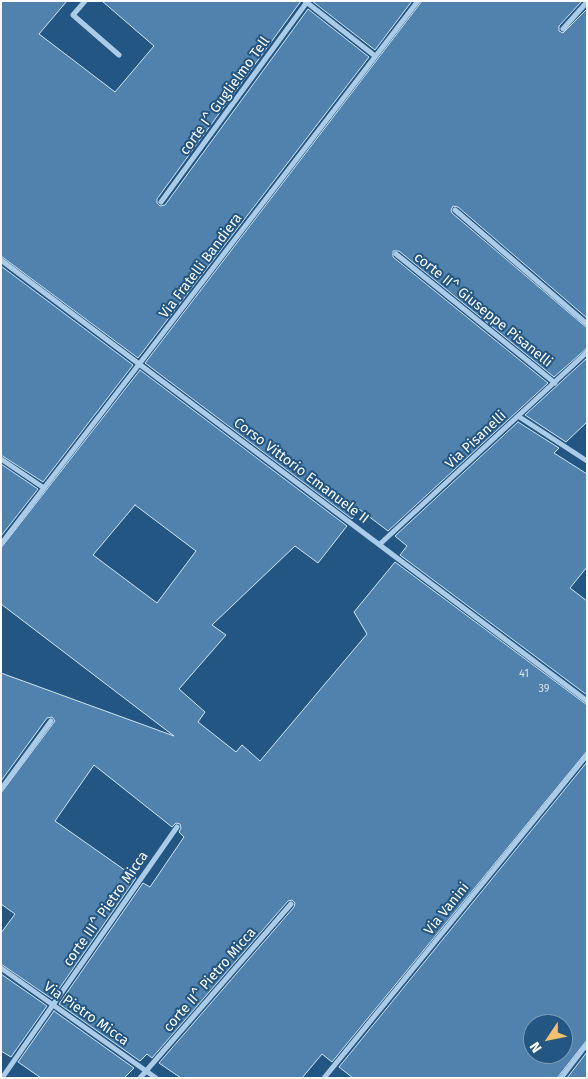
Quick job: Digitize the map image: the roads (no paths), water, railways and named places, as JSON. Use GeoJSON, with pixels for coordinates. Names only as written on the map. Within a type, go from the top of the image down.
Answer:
{"type":"FeatureCollection","features":[{"type":"Feature","properties":{"kind":"street"},"geometry":{"type":"LineString","coordinates":[[84,1],[73,15],[119,55]]}},
{"type":"Feature","properties":{"kind":"street","name":"Via Fratelli Bandiera"},"geometry":{"type":"LineString","coordinates":[[1,544],[418,1]]}},
{"type":"Feature","properties":{"kind":"street"},"geometry":{"type":"LineString","coordinates":[[306,2],[375,56]]}},
{"type":"Feature","properties":{"kind":"street","name":"corte I^ Guglielmo Tell"},"geometry":{"type":"LineString","coordinates":[[161,202],[306,2]]}},
{"type":"Feature","properties":{"kind":"street"},"geometry":{"type":"LineString","coordinates":[[563,29],[587,2]]}},
{"type":"Feature","properties":{"kind":"street"},"geometry":{"type":"LineString","coordinates":[[455,210],[587,324]]}},
{"type":"Feature","properties":{"kind":"street","name":"corte II^ Giuseppe Pisanelli"},"geometry":{"type":"LineString","coordinates":[[396,254],[555,383]]}},
{"type":"Feature","properties":{"kind":"street","name":"Corso Vittorio Emanuele II"},"geometry":{"type":"LineString","coordinates":[[1,260],[587,701]]}},
{"type":"Feature","properties":{"kind":"street","name":"Via Pisanelli"},"geometry":{"type":"LineString","coordinates":[[380,544],[587,352]]}},
{"type":"Feature","properties":{"kind":"street"},"geometry":{"type":"LineString","coordinates":[[518,416],[587,461]]}},
{"type":"Feature","properties":{"kind":"street"},"geometry":{"type":"LineString","coordinates":[[1,459],[44,488]]}},
{"type":"Feature","properties":{"kind":"street"},"geometry":{"type":"LineString","coordinates":[[1,789],[50,721]]}},
{"type":"Feature","properties":{"kind":"street","name":"Via Vanini"},"geometry":{"type":"LineString","coordinates":[[324,1078],[587,755]]}},
{"type":"Feature","properties":{"kind":"street","name":"corte III^ Pietro Micca"},"geometry":{"type":"LineString","coordinates":[[2,1078],[177,827]]}},
{"type":"Feature","properties":{"kind":"street","name":"corte II^ Pietro Micca"},"geometry":{"type":"LineString","coordinates":[[140,1078],[291,904]]}},
{"type":"Feature","properties":{"kind":"street","name":"Via Pietro Micca"},"geometry":{"type":"LineString","coordinates":[[1,968],[156,1078]]}},
{"type":"Feature","properties":{"kind":"street"},"geometry":{"type":"LineString","coordinates":[[561,1078],[587,1044]]}}]}
